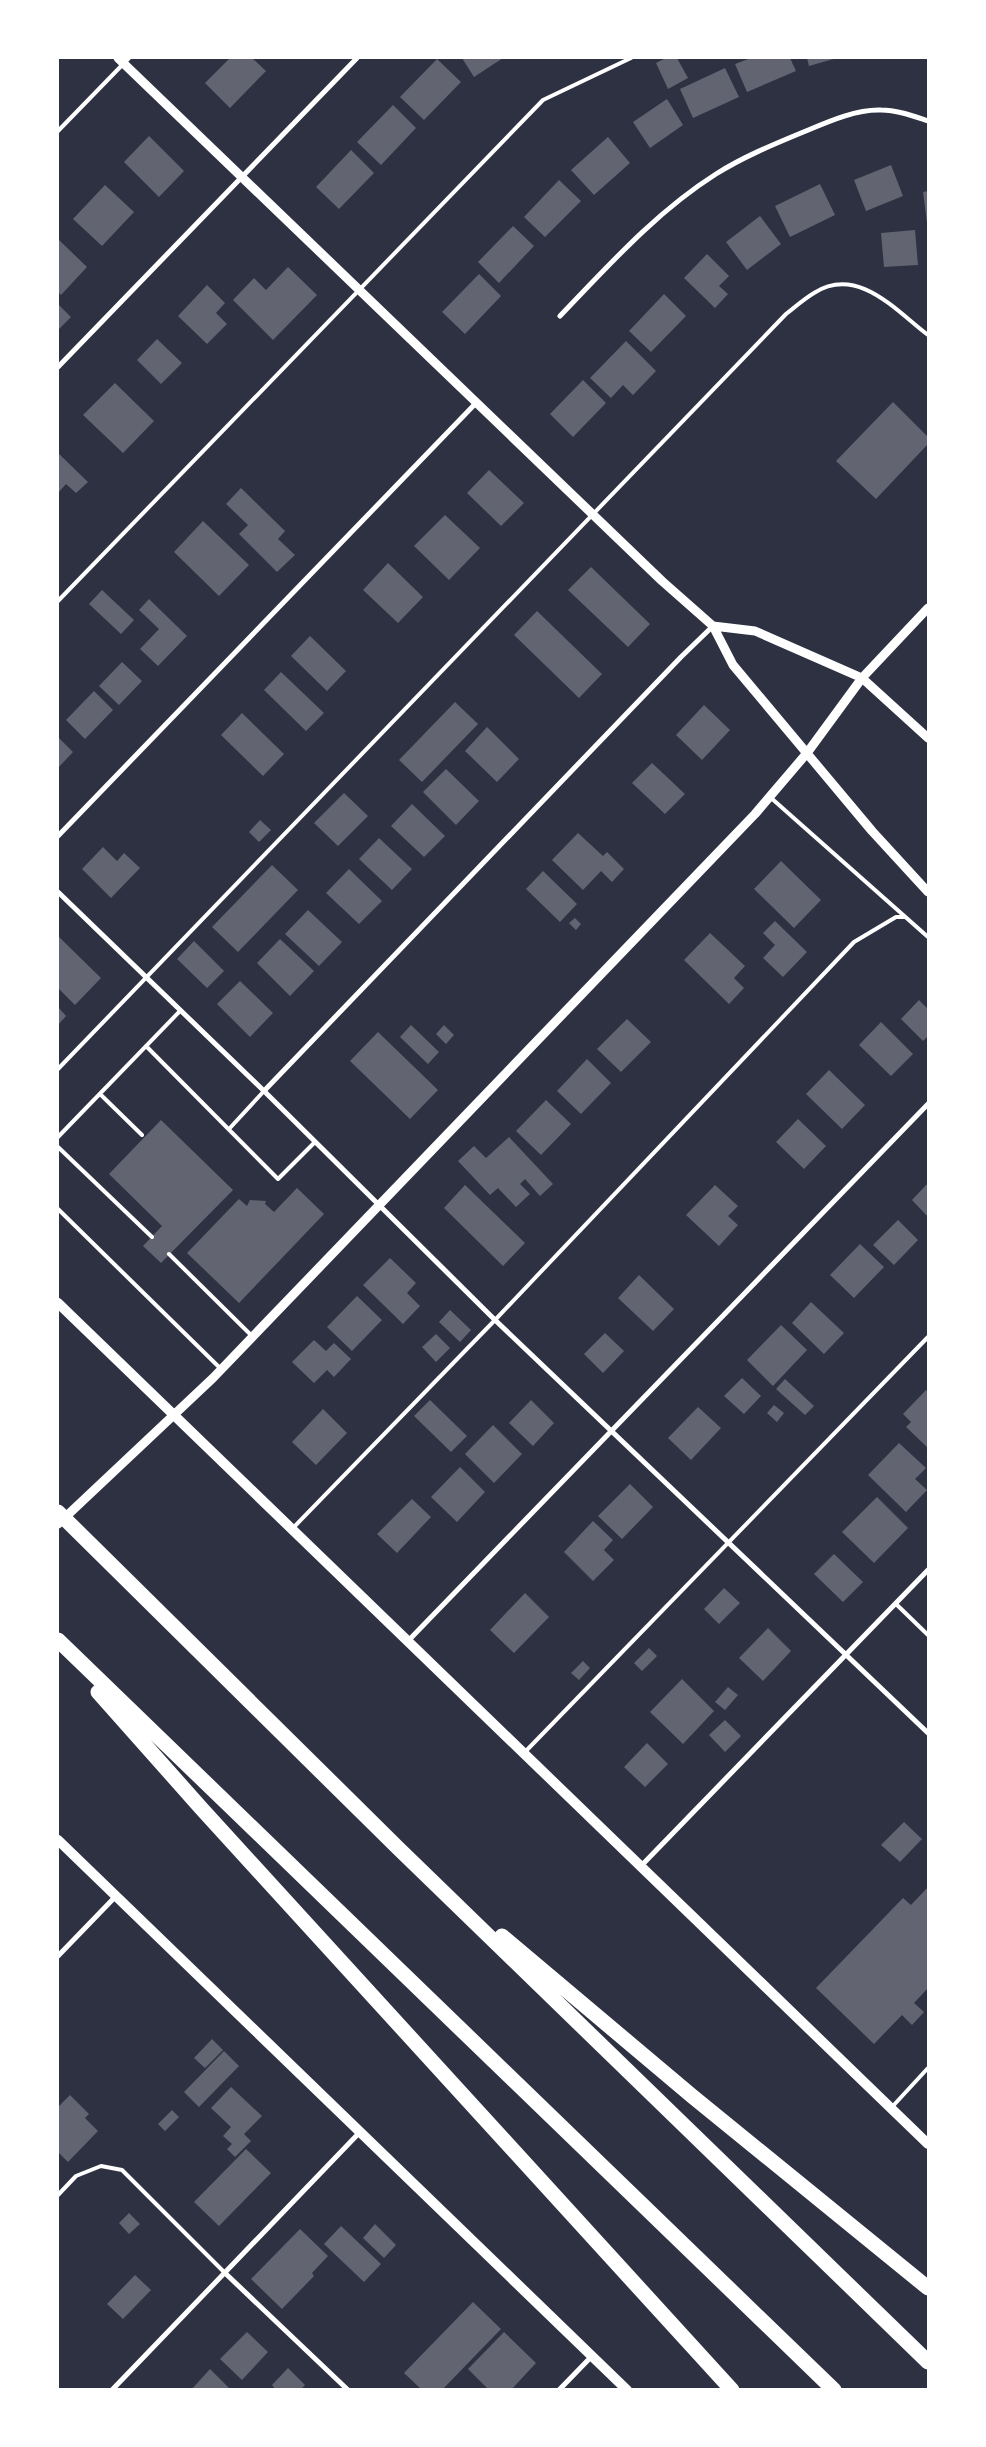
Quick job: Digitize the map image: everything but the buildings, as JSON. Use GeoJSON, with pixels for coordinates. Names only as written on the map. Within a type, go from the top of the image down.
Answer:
{"type":"FeatureCollection","features":[{"type":"Feature","properties":{"kind":"highway"},"geometry":{"type":"LineString","coordinates":[[58,1512],[397,1847],[928,2362]]}},
{"type":"Feature","properties":{"kind":"highway"},"geometry":{"type":"LineString","coordinates":[[58,1640],[834,2390]]}},
{"type":"Feature","properties":{"kind":"highway"},"geometry":{"type":"LineString","coordinates":[[58,1645],[201,1808],[732,2390]]}},
{"type":"Feature","properties":{"kind":"highway"},"geometry":{"type":"LineString","coordinates":[[397,1847],[692,2096],[928,2288]]}},
{"type":"Feature","properties":{"kind":"main road"},"geometry":{"type":"LineString","coordinates":[[58,1303],[928,2144]]}},
{"type":"Feature","properties":{"kind":"main road"},"geometry":{"type":"LineString","coordinates":[[58,1840],[627,2390]]}},
{"type":"Feature","properties":{"kind":"street"},"geometry":{"type":"LineString","coordinates":[[58,367],[357,58]]}},
{"type":"Feature","properties":{"kind":"street"},"geometry":{"type":"LineString","coordinates":[[123,59],[358,290],[592,514],[713,626],[733,666],[872,831],[928,892]]}},
{"type":"Feature","properties":{"kind":"street"},"geometry":{"type":"LineString","coordinates":[[560,316],[657,218],[716,174],[755,152],[814,127],[862,112],[880,110],[902,112],[928,121]]}},
{"type":"Feature","properties":{"kind":"street"},"geometry":{"type":"LineString","coordinates":[[58,836],[476,403]]}},
{"type":"Feature","properties":{"kind":"street"},"geometry":{"type":"LineString","coordinates":[[58,1524],[221,1369],[770,798],[862,678],[928,608]]}},
{"type":"Feature","properties":{"kind":"street"},"geometry":{"type":"LineString","coordinates":[[713,626],[755,630],[862,678],[928,738]]}},
{"type":"Feature","properties":{"kind":"street"},"geometry":{"type":"LineString","coordinates":[[264,1091],[713,626]]}},
{"type":"Feature","properties":{"kind":"street"},"geometry":{"type":"LineString","coordinates":[[58,892],[380,1204],[495,1320],[613,1430],[928,1733]]}},
{"type":"Feature","properties":{"kind":"street"},"geometry":{"type":"LineString","coordinates":[[407,1641],[928,1104]]}},
{"type":"Feature","properties":{"kind":"street"},"geometry":{"type":"LineString","coordinates":[[641,1867],[928,1570]]}},
{"type":"Feature","properties":{"kind":"street"},"geometry":{"type":"LineString","coordinates":[[58,1956],[116,1896]]}},
{"type":"Feature","properties":{"kind":"street"},"geometry":{"type":"LineString","coordinates":[[112,2390],[360,2132]]}},
{"type":"Feature","properties":{"kind":"street"},"geometry":{"type":"LineString","coordinates":[[225,2273],[341,2387],[348,2390]]}},
{"type":"Feature","properties":{"kind":"street"},"geometry":{"type":"LineString","coordinates":[[559,2390],[592,2355]]}},
{"type":"Feature","properties":{"kind":"lane"},"geometry":{"type":"LineString","coordinates":[[58,601],[543,100],[631,58]]}},
{"type":"Feature","properties":{"kind":"lane"},"geometry":{"type":"LineString","coordinates":[[58,131],[123,59]]}},
{"type":"Feature","properties":{"kind":"lane"},"geometry":{"type":"LineString","coordinates":[[58,1069],[786,314],[815,292],[838,284],[862,287],[888,300],[928,335]]}},
{"type":"Feature","properties":{"kind":"lane"},"geometry":{"type":"LineString","coordinates":[[770,798],[873,886],[904,917]]}},
{"type":"Feature","properties":{"kind":"lane"},"geometry":{"type":"LineString","coordinates":[[291,1530],[495,1320],[854,942],[896,917],[912,920],[928,937]]}},
{"type":"Feature","properties":{"kind":"lane"},"geometry":{"type":"LineString","coordinates":[[58,1137],[180,1011]]}},
{"type":"Feature","properties":{"kind":"lane"},"geometry":{"type":"LineString","coordinates":[[146,1046],[278,1179],[315,1142]]}},
{"type":"Feature","properties":{"kind":"lane"},"geometry":{"type":"LineString","coordinates":[[229,1129],[264,1091]]}},
{"type":"Feature","properties":{"kind":"lane"},"geometry":{"type":"LineString","coordinates":[[100,1094],[142,1135]]}},
{"type":"Feature","properties":{"kind":"lane"},"geometry":{"type":"LineString","coordinates":[[58,1146],[152,1237]]}},
{"type":"Feature","properties":{"kind":"lane"},"geometry":{"type":"LineString","coordinates":[[58,1209],[221,1369]]}},
{"type":"Feature","properties":{"kind":"lane"},"geometry":{"type":"LineString","coordinates":[[169,1254],[252,1336]]}},
{"type":"Feature","properties":{"kind":"lane"},"geometry":{"type":"LineString","coordinates":[[523,1754],[928,1338]]}},
{"type":"Feature","properties":{"kind":"lane"},"geometry":{"type":"LineString","coordinates":[[896,1604],[928,1635]]}},
{"type":"Feature","properties":{"kind":"lane"},"geometry":{"type":"LineString","coordinates":[[891,2108],[928,2068]]}},
{"type":"Feature","properties":{"kind":"lane"},"geometry":{"type":"LineString","coordinates":[[58,2195],[76,2176],[101,2166],[122,2170],[225,2273]]}}]}
